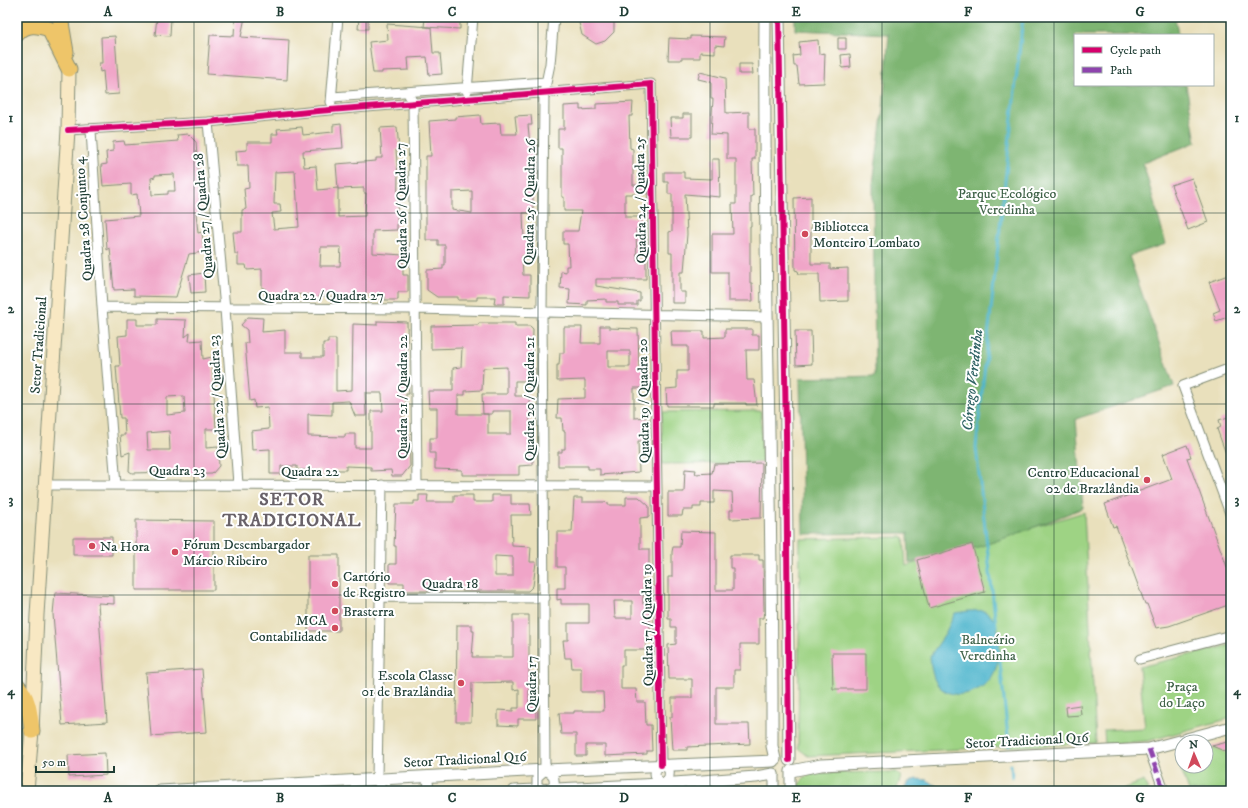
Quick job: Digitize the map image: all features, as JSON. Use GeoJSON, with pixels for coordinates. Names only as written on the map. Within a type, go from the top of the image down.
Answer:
{"type":"FeatureCollection","features":[{"type":"Feature","properties":{"kind":"highway"},"geometry":{"type":"LineString","coordinates":[[60,17],[69,69]]}},
{"type":"Feature","properties":{"kind":"highway"},"geometry":{"type":"LineString","coordinates":[[17,34],[20,30],[35,24],[49,29],[69,69]]}},
{"type":"Feature","properties":{"kind":"highway"},"geometry":{"type":"LineString","coordinates":[[17,685],[22,690],[28,704],[32,730]]}},
{"type":"Feature","properties":{"kind":"main road","name":"Setor Tradicional"},"geometry":{"type":"LineString","coordinates":[[27,791],[32,730],[45,485],[68,130],[69,69]]}},
{"type":"Feature","properties":{"kind":"street"},"geometry":{"type":"LineString","coordinates":[[331,110],[338,17]]}},
{"type":"Feature","properties":{"kind":"street"},"geometry":{"type":"LineString","coordinates":[[466,99],[473,17]]}},
{"type":"Feature","properties":{"kind":"street","name":"Quadra 25 / Quadra 26"},"geometry":{"type":"LineString","coordinates":[[542,312],[544,93],[550,64],[554,17]]}},
{"type":"Feature","properties":{"kind":"street"},"geometry":{"type":"LineString","coordinates":[[765,17],[766,317],[771,456],[772,746],[774,760],[771,767],[774,774],[774,791]]}},
{"type":"Feature","properties":{"kind":"street"},"geometry":{"type":"LineString","coordinates":[[779,17],[790,791]]}},
{"type":"Feature","properties":{"kind":"street"},"geometry":{"type":"LineString","coordinates":[[765,29],[778,29]]}},
{"type":"Feature","properties":{"kind":"street"},"geometry":{"type":"LineString","coordinates":[[332,97],[408,93],[467,86],[546,82]]}},
{"type":"Feature","properties":{"kind":"street","name":"Quadra 24 / Quadra 25"},"geometry":{"type":"LineString","coordinates":[[544,93],[651,84],[654,316]]}},
{"type":"Feature","properties":{"kind":"street"},"geometry":{"type":"LineString","coordinates":[[408,93],[413,103]]}},
{"type":"Feature","properties":{"kind":"street"},"geometry":{"type":"LineString","coordinates":[[68,130],[91,130],[208,122],[331,110],[544,93]]}},
{"type":"Feature","properties":{"kind":"street","name":"Quadra 26 / Quadra 27"},"geometry":{"type":"LineString","coordinates":[[413,103],[416,309]]}},
{"type":"Feature","properties":{"kind":"street","name":"Quadra 27 / Quadra 28"},"geometry":{"type":"LineString","coordinates":[[208,122],[225,309]]}},
{"type":"Feature","properties":{"kind":"street","name":"Quadra 28 Conjunto 4"},"geometry":{"type":"LineString","coordinates":[[91,130],[102,307],[116,485]]}},
{"type":"Feature","properties":{"kind":"street","name":"Quadra 22 / Quadra 27"},"geometry":{"type":"LineString","coordinates":[[102,307],[225,309],[416,309],[654,316],[766,317]]}},
{"type":"Feature","properties":{"kind":"street","name":"Quadra 22 / Quadra 23"},"geometry":{"type":"LineString","coordinates":[[225,309],[238,484]]}},
{"type":"Feature","properties":{"kind":"street","name":"Quadra 21 / Quadra 22"},"geometry":{"type":"LineString","coordinates":[[416,309],[417,485]]}},
{"type":"Feature","properties":{"kind":"street","name":"Quadra 20 / Quadra 21"},"geometry":{"type":"LineString","coordinates":[[542,312],[544,598]]}},
{"type":"Feature","properties":{"kind":"street","name":"Quadra 19 / Quadra 20"},"geometry":{"type":"LineString","coordinates":[[654,316],[656,486]]}},
{"type":"Feature","properties":{"kind":"street"},"geometry":{"type":"LineString","coordinates":[[1231,368],[1183,386],[1231,516]]}},
{"type":"Feature","properties":{"kind":"street"},"geometry":{"type":"LineString","coordinates":[[770,432],[778,439],[783,437],[786,432]]}},
{"type":"Feature","properties":{"kind":"street"},"geometry":{"type":"LineString","coordinates":[[771,456],[779,451],[786,455]]}},
{"type":"Feature","properties":{"kind":"street","name":"Quadra 23"},"geometry":{"type":"LineString","coordinates":[[45,485],[238,484]]}},
{"type":"Feature","properties":{"kind":"street","name":"Quadra 22"},"geometry":{"type":"LineString","coordinates":[[238,484],[382,485]]}},
{"type":"Feature","properties":{"kind":"street"},"geometry":{"type":"LineString","coordinates":[[382,791],[377,779],[382,485],[656,486]]}},
{"type":"Feature","properties":{"kind":"street","name":"Quadra 17 / Quadra 19"},"geometry":{"type":"LineString","coordinates":[[656,486],[661,765]]}},
{"type":"Feature","properties":{"kind":"street","name":"Quadra 18"},"geometry":{"type":"LineString","coordinates":[[381,597],[544,598]]}},
{"type":"Feature","properties":{"kind":"street","name":"Quadra 17"},"geometry":{"type":"LineString","coordinates":[[544,598],[545,770]]}},
{"type":"Feature","properties":{"kind":"street"},"geometry":{"type":"LineString","coordinates":[[772,612],[779,606],[784,607],[787,611]]}},
{"type":"Feature","properties":{"kind":"street"},"geometry":{"type":"LineString","coordinates":[[1140,659],[1231,635]]}},
{"type":"Feature","properties":{"kind":"street","name":"Setor Tradicional Q16"},"geometry":{"type":"LineString","coordinates":[[790,767],[1149,748],[1231,727]]}},
{"type":"Feature","properties":{"kind":"street"},"geometry":{"type":"LineString","coordinates":[[1149,748],[1164,791]]}},
{"type":"Feature","properties":{"kind":"street"},"geometry":{"type":"LineString","coordinates":[[774,760],[785,757],[790,767]]}},
{"type":"Feature","properties":{"kind":"street","name":"Setor Tradicional Q16"},"geometry":{"type":"LineString","coordinates":[[160,791],[245,788],[545,770],[774,760]]}},
{"type":"Feature","properties":{"kind":"street"},"geometry":{"type":"LineString","coordinates":[[661,765],[669,769],[670,776],[661,788]]}},
{"type":"Feature","properties":{"kind":"street"},"geometry":{"type":"LineString","coordinates":[[514,791],[661,788],[774,774],[782,777],[790,767]]}},
{"type":"Feature","properties":{"kind":"street"},"geometry":{"type":"LineString","coordinates":[[545,770],[552,773],[554,785],[545,790]]}},
{"type":"Feature","properties":{"kind":"street"},"geometry":{"type":"LineString","coordinates":[[424,777],[428,781],[429,791]]}},
{"type":"Feature","properties":{"kind":"green space","name":"Parque Ecológico Veredinha"},"geometry":{"type":"Polygon","coordinates":[[[795,17],[1175,17],[1178,34],[1074,34],[1074,86],[1186,86],[1196,142],[1143,163],[1166,244],[1129,256],[1174,386],[1076,419],[1083,508],[1019,533],[975,548],[909,563],[908,533],[803,534],[800,378],[875,376],[873,184],[883,109],[889,34],[795,30],[795,17]]]}},
{"type":"Feature","properties":{"kind":"green space"},"geometry":{"type":"Polygon","coordinates":[[[761,411],[762,463],[662,464],[662,412],[761,411]]]}},
{"type":"Feature","properties":{"kind":"green space","name":"Balneário Veredinha"},"geometry":{"type":"Polygon","coordinates":[[[1084,512],[1096,743],[808,756],[798,748],[800,539],[904,537],[906,566],[1084,512]]]}},
{"type":"Feature","properties":{"kind":"green space","name":"Praça do Laço"},"geometry":{"type":"Polygon","coordinates":[[[1231,645],[1231,718],[1148,741],[1105,744],[1104,730],[1145,728],[1139,667],[1231,645]]]}},
{"type":"Feature","properties":{"kind":"green space"},"geometry":{"type":"Polygon","coordinates":[[[1231,742],[1231,791],[1189,791],[1183,774],[1214,774],[1214,747],[1231,742]]]}},
{"type":"Feature","properties":{"kind":"green space"},"geometry":{"type":"Polygon","coordinates":[[[897,772],[901,777],[896,791],[796,791],[796,787],[810,773],[897,772]]]}},
{"type":"Feature","properties":{"kind":"green space"},"geometry":{"type":"Polygon","coordinates":[[[1144,781],[1148,791],[1118,791],[1144,781]]]}},
{"type":"Feature","properties":{"kind":"water"},"geometry":{"type":"Polygon","coordinates":[[[984,611],[991,616],[996,623],[1000,642],[998,662],[991,678],[982,687],[969,693],[948,693],[939,686],[934,678],[930,656],[944,636],[955,613],[984,611]]]}},
{"type":"Feature","properties":{"kind":"water"},"geometry":{"type":"Polygon","coordinates":[[[916,779],[927,780],[943,790],[1033,786],[1044,791],[903,791],[908,783],[916,779]]]}},
{"type":"Feature","properties":{"kind":"building"},"geometry":{"type":"Polygon","coordinates":[[[157,17],[171,17],[170,36],[155,35],[157,17]]]}},
{"type":"Feature","properties":{"kind":"building"},"geometry":{"type":"Polygon","coordinates":[[[235,17],[245,17],[241,37],[289,40],[287,80],[207,74],[210,35],[234,36],[235,17]]]}},
{"type":"Feature","properties":{"kind":"building"},"geometry":{"type":"Polygon","coordinates":[[[359,17],[368,17],[368,29],[358,29],[359,17]]]}},
{"type":"Feature","properties":{"kind":"building"},"geometry":{"type":"Polygon","coordinates":[[[425,17],[458,17],[458,20],[460,20],[460,29],[424,27],[425,17]]]}},
{"type":"Feature","properties":{"kind":"building"},"geometry":{"type":"Polygon","coordinates":[[[580,17],[614,17],[614,32],[605,41],[596,44],[582,35],[579,23],[580,17]]]}},
{"type":"Feature","properties":{"kind":"building"},"geometry":{"type":"Polygon","coordinates":[[[387,24],[431,27],[433,53],[440,53],[442,74],[429,75],[427,57],[408,58],[409,70],[382,71],[382,73],[373,73],[369,42],[388,40],[387,24]]]}},
{"type":"Feature","properties":{"kind":"building"},"geometry":{"type":"Polygon","coordinates":[[[115,36],[119,94],[105,95],[103,71],[100,72],[99,63],[102,63],[101,37],[115,36]]]}},
{"type":"Feature","properties":{"kind":"building"},"geometry":{"type":"Polygon","coordinates":[[[691,36],[725,37],[724,46],[715,45],[715,53],[700,52],[700,58],[668,60],[669,38],[691,39],[691,36]]]}},
{"type":"Feature","properties":{"kind":"building"},"geometry":{"type":"Polygon","coordinates":[[[838,38],[846,38],[846,49],[838,49],[838,38]]]}},
{"type":"Feature","properties":{"kind":"building"},"geometry":{"type":"Polygon","coordinates":[[[818,40],[819,54],[825,53],[824,83],[799,84],[797,66],[794,66],[793,56],[800,55],[799,42],[818,40]]]}},
{"type":"Feature","properties":{"kind":"building"},"geometry":{"type":"Polygon","coordinates":[[[850,54],[851,67],[842,68],[841,55],[850,54]]]}},
{"type":"Feature","properties":{"kind":"building"},"geometry":{"type":"Polygon","coordinates":[[[739,64],[752,64],[753,74],[739,74],[739,64]]]}},
{"type":"Feature","properties":{"kind":"building"},"geometry":{"type":"Polygon","coordinates":[[[700,72],[725,78],[726,113],[749,112],[749,129],[755,129],[755,159],[752,159],[753,196],[751,196],[750,226],[750,283],[752,283],[753,301],[728,301],[728,272],[712,272],[712,234],[733,234],[732,204],[736,204],[736,159],[727,159],[727,135],[711,134],[713,99],[711,99],[711,82],[698,79],[700,72]]]}},
{"type":"Feature","properties":{"kind":"building"},"geometry":{"type":"Polygon","coordinates":[[[633,102],[632,116],[629,116],[630,148],[633,149],[633,185],[646,185],[646,194],[625,194],[625,217],[641,217],[642,229],[636,229],[637,261],[646,261],[646,279],[596,279],[596,286],[640,293],[640,301],[637,301],[637,305],[618,305],[618,302],[606,302],[606,299],[587,300],[587,305],[569,304],[570,289],[560,288],[561,271],[566,272],[566,266],[569,266],[568,244],[563,244],[563,231],[578,231],[581,211],[564,211],[564,197],[562,197],[562,148],[558,148],[558,129],[564,129],[564,106],[580,105],[580,110],[596,109],[596,104],[633,102]]]}},
{"type":"Feature","properties":{"kind":"building"},"geometry":{"type":"Polygon","coordinates":[[[683,114],[692,114],[692,137],[671,137],[670,118],[683,118],[683,114]]]}},
{"type":"Feature","properties":{"kind":"building"},"geometry":{"type":"Polygon","coordinates":[[[480,115],[481,124],[500,123],[501,134],[517,134],[515,116],[531,115],[532,125],[528,125],[530,145],[537,145],[537,174],[534,174],[533,213],[523,213],[524,239],[528,239],[528,256],[522,256],[523,275],[530,275],[530,296],[504,295],[504,304],[494,304],[495,297],[477,297],[477,300],[458,300],[458,297],[437,297],[427,290],[427,270],[443,269],[443,265],[445,265],[445,245],[438,245],[438,240],[426,240],[426,156],[431,156],[429,121],[455,119],[455,117],[480,115]],[[472,191],[452,192],[452,210],[472,213],[472,191]]]}},
{"type":"Feature","properties":{"kind":"building"},"geometry":{"type":"Polygon","coordinates":[[[341,124],[343,148],[303,151],[304,167],[316,166],[318,190],[338,188],[336,164],[376,161],[376,158],[382,158],[380,128],[397,127],[399,150],[396,150],[398,175],[397,230],[373,231],[373,253],[403,255],[403,275],[408,275],[408,292],[398,292],[398,300],[385,300],[385,296],[361,295],[361,300],[319,296],[319,300],[306,300],[309,295],[265,293],[265,288],[262,288],[262,269],[247,270],[246,265],[238,265],[238,254],[235,254],[233,232],[242,232],[242,210],[246,209],[244,189],[249,188],[248,166],[237,166],[236,151],[247,150],[247,142],[272,142],[272,134],[278,134],[277,129],[302,127],[303,135],[333,132],[333,125],[341,124]],[[295,171],[275,172],[274,204],[280,204],[281,212],[272,213],[274,229],[299,227],[295,171]],[[364,188],[338,189],[338,217],[365,216],[366,193],[364,193],[364,188]],[[321,247],[320,266],[340,266],[341,247],[321,247]]]}},
{"type":"Feature","properties":{"kind":"building"},"geometry":{"type":"Polygon","coordinates":[[[188,134],[196,142],[201,213],[196,213],[198,233],[202,232],[204,252],[189,254],[176,297],[134,296],[134,289],[114,290],[110,248],[107,250],[105,219],[139,216],[137,194],[131,195],[131,184],[103,186],[101,165],[107,164],[106,152],[113,151],[113,142],[124,141],[125,145],[178,141],[177,135],[188,134]],[[174,174],[155,175],[155,177],[151,178],[152,195],[168,194],[168,191],[175,191],[174,174]]]}},
{"type":"Feature","properties":{"kind":"building"},"geometry":{"type":"Polygon","coordinates":[[[712,159],[719,159],[720,197],[685,194],[687,234],[684,272],[680,272],[680,292],[685,292],[685,303],[672,303],[672,253],[669,253],[669,232],[672,231],[672,194],[668,194],[668,182],[664,182],[664,172],[684,172],[684,178],[712,179],[712,159]]]}},
{"type":"Feature","properties":{"kind":"building"},"geometry":{"type":"Polygon","coordinates":[[[1192,178],[1208,222],[1188,230],[1171,185],[1192,178]]]}},
{"type":"Feature","properties":{"kind":"building"},"geometry":{"type":"Polygon","coordinates":[[[811,197],[811,264],[830,264],[830,269],[848,268],[848,301],[820,302],[819,274],[799,274],[798,271],[795,270],[794,198],[811,197]]]}},
{"type":"Feature","properties":{"kind":"building"},"geometry":{"type":"Polygon","coordinates":[[[204,273],[205,292],[191,293],[189,275],[204,273]]]}},
{"type":"Feature","properties":{"kind":"building"},"geometry":{"type":"Polygon","coordinates":[[[1228,275],[1231,284],[1231,316],[1216,321],[1213,313],[1220,310],[1209,282],[1228,275]]]}},
{"type":"Feature","properties":{"kind":"building"},"geometry":{"type":"Polygon","coordinates":[[[248,317],[263,318],[262,332],[285,330],[285,352],[302,352],[302,357],[323,357],[323,343],[328,343],[328,339],[336,339],[336,391],[352,390],[353,324],[377,325],[377,321],[407,322],[408,368],[403,368],[403,384],[408,384],[409,394],[406,394],[406,415],[402,415],[403,434],[409,433],[410,466],[402,476],[392,476],[391,470],[371,471],[371,467],[346,466],[346,470],[331,470],[331,475],[321,475],[321,470],[297,470],[297,466],[281,466],[281,474],[270,474],[270,449],[252,450],[251,431],[269,429],[268,407],[255,408],[254,400],[250,401],[245,343],[248,343],[247,330],[241,325],[248,317]],[[365,393],[366,416],[355,416],[349,401],[332,402],[332,415],[308,414],[308,436],[345,437],[345,434],[355,434],[355,448],[371,448],[371,411],[383,411],[382,393],[365,393]]]}},
{"type":"Feature","properties":{"kind":"building"},"geometry":{"type":"Polygon","coordinates":[[[127,319],[137,319],[137,325],[157,325],[157,319],[186,320],[185,337],[190,333],[189,341],[202,340],[203,359],[212,357],[216,429],[206,429],[206,448],[218,447],[219,466],[212,474],[171,475],[171,472],[132,473],[129,471],[130,452],[122,455],[120,435],[125,435],[124,418],[120,418],[116,366],[120,366],[118,336],[127,335],[127,319]],[[184,396],[167,397],[167,415],[185,413],[184,396]],[[169,431],[147,433],[148,450],[170,450],[169,431]]]}},
{"type":"Feature","properties":{"kind":"building"},"geometry":{"type":"Polygon","coordinates":[[[479,323],[515,323],[515,326],[530,326],[533,329],[532,367],[535,368],[535,381],[515,381],[515,396],[530,396],[530,438],[533,438],[533,465],[519,466],[519,475],[462,475],[462,470],[435,469],[435,453],[430,453],[430,438],[437,438],[437,408],[429,408],[428,391],[453,391],[453,368],[461,367],[462,348],[431,349],[431,326],[478,325],[479,323]],[[507,367],[483,368],[482,390],[465,391],[465,395],[458,395],[458,414],[483,414],[482,394],[507,394],[507,367]],[[492,411],[492,414],[488,414],[488,434],[511,434],[511,411],[492,411]]]}},
{"type":"Feature","properties":{"kind":"building"},"geometry":{"type":"Polygon","coordinates":[[[600,326],[609,326],[609,328],[638,329],[639,367],[644,367],[644,388],[634,388],[634,418],[648,417],[648,441],[638,441],[639,472],[600,475],[600,469],[588,469],[588,466],[558,466],[558,452],[562,452],[562,449],[565,449],[565,431],[563,431],[562,418],[557,418],[558,399],[585,398],[585,380],[557,381],[557,365],[559,365],[560,353],[564,353],[564,327],[582,327],[581,343],[600,343],[600,326]],[[608,351],[608,367],[630,367],[630,351],[608,351]]]}},
{"type":"Feature","properties":{"kind":"building"},"geometry":{"type":"Polygon","coordinates":[[[725,329],[752,329],[752,335],[759,335],[759,350],[746,350],[747,380],[754,380],[757,405],[746,405],[746,403],[714,403],[714,406],[667,406],[666,389],[677,388],[677,371],[688,371],[688,346],[672,346],[671,331],[704,331],[704,338],[725,337],[725,329]]]}},
{"type":"Feature","properties":{"kind":"building"},"geometry":{"type":"Polygon","coordinates":[[[795,331],[811,331],[812,364],[796,365],[795,331]]]}},
{"type":"Feature","properties":{"kind":"building"},"geometry":{"type":"Polygon","coordinates":[[[1231,416],[1230,465],[1217,429],[1221,427],[1219,420],[1231,416]]]}},
{"type":"Feature","properties":{"kind":"building"},"geometry":{"type":"Polygon","coordinates":[[[1187,445],[1191,457],[1187,458],[1231,578],[1231,604],[1169,626],[1156,628],[1147,604],[1145,604],[1116,526],[1113,527],[1105,504],[1172,479],[1163,454],[1187,445]]]}},
{"type":"Feature","properties":{"kind":"building"},"geometry":{"type":"Polygon","coordinates":[[[762,463],[761,518],[730,519],[730,510],[733,510],[732,492],[714,491],[714,503],[701,503],[701,507],[693,507],[693,510],[683,510],[682,516],[668,516],[668,492],[684,492],[685,469],[696,470],[695,474],[712,473],[714,464],[762,463]]]}},
{"type":"Feature","properties":{"kind":"building"},"geometry":{"type":"Polygon","coordinates":[[[419,495],[428,495],[427,502],[454,502],[454,495],[473,495],[473,502],[492,502],[492,495],[511,495],[511,504],[530,504],[531,515],[511,515],[512,546],[531,547],[530,562],[536,562],[533,586],[528,591],[462,591],[461,584],[445,584],[445,591],[404,591],[404,583],[389,583],[389,564],[396,564],[396,546],[394,546],[396,504],[414,504],[414,501],[419,501],[419,495]],[[495,556],[495,576],[513,576],[513,557],[495,556]]]}},
{"type":"Feature","properties":{"kind":"building"},"geometry":{"type":"Polygon","coordinates":[[[626,497],[639,497],[649,506],[649,517],[640,518],[640,549],[649,549],[649,574],[643,574],[643,604],[650,604],[650,632],[646,632],[646,650],[624,650],[624,665],[621,665],[621,689],[636,689],[637,702],[645,702],[646,725],[651,725],[652,751],[647,751],[647,754],[605,756],[605,745],[586,745],[586,756],[576,756],[576,734],[561,734],[559,713],[574,713],[574,711],[604,711],[603,692],[581,692],[581,668],[572,668],[571,658],[565,658],[563,640],[568,640],[568,623],[589,623],[589,604],[561,604],[561,599],[557,600],[557,588],[565,588],[565,567],[557,567],[557,532],[572,532],[574,498],[582,498],[582,502],[604,502],[608,503],[608,505],[626,505],[626,497]],[[614,601],[615,618],[632,618],[632,601],[614,601]]]}},
{"type":"Feature","properties":{"kind":"building","name":"Fórum Desembargador Márcio Ribeiro"},"geometry":{"type":"Polygon","coordinates":[[[136,520],[214,521],[214,590],[136,590],[136,520]]]}},
{"type":"Feature","properties":{"kind":"building"},"geometry":{"type":"Polygon","coordinates":[[[681,531],[716,532],[716,590],[733,590],[733,568],[730,568],[730,555],[759,555],[759,560],[763,560],[764,610],[763,618],[759,618],[759,644],[740,644],[740,670],[734,670],[734,687],[716,687],[716,724],[749,724],[750,744],[687,747],[687,750],[672,750],[670,717],[672,717],[672,698],[692,698],[692,679],[669,679],[668,645],[676,644],[676,627],[671,627],[671,619],[668,619],[668,577],[672,577],[672,552],[673,547],[680,547],[681,531]]]}},
{"type":"Feature","properties":{"kind":"building","name":"Na Hora"},"geometry":{"type":"Polygon","coordinates":[[[73,537],[112,537],[112,555],[73,555],[73,537]]]}},
{"type":"Feature","properties":{"kind":"building"},"geometry":{"type":"Polygon","coordinates":[[[972,544],[985,592],[929,608],[917,560],[972,544]]]}},
{"type":"Feature","properties":{"kind":"building"},"geometry":{"type":"Polygon","coordinates":[[[308,555],[339,555],[339,631],[308,631],[308,555]]]}},
{"type":"Feature","properties":{"kind":"building"},"geometry":{"type":"Polygon","coordinates":[[[55,593],[114,596],[114,604],[98,603],[107,722],[62,725],[53,614],[55,593]]]}},
{"type":"Feature","properties":{"kind":"building"},"geometry":{"type":"Polygon","coordinates":[[[513,615],[529,615],[529,712],[536,711],[536,719],[518,719],[518,726],[498,725],[498,710],[513,711],[513,708],[519,708],[519,689],[513,690],[513,682],[472,683],[471,722],[456,722],[457,625],[472,625],[472,631],[474,631],[472,657],[513,657],[513,615]]]}},
{"type":"Feature","properties":{"kind":"building"},"geometry":{"type":"Polygon","coordinates":[[[832,653],[866,653],[866,689],[833,689],[832,653]]]}},
{"type":"Feature","properties":{"kind":"building"},"geometry":{"type":"Polygon","coordinates":[[[202,669],[207,732],[151,736],[146,673],[202,669]]]}},
{"type":"Feature","properties":{"kind":"building"},"geometry":{"type":"Polygon","coordinates":[[[1080,705],[1081,715],[1067,716],[1066,707],[1080,705]]]}},
{"type":"Feature","properties":{"kind":"building"},"geometry":{"type":"Polygon","coordinates":[[[1231,741],[1231,754],[1214,747],[1214,745],[1231,741]]]}},
{"type":"Feature","properties":{"kind":"building"},"geometry":{"type":"Polygon","coordinates":[[[105,753],[106,775],[69,777],[68,755],[105,753]]]}},
{"type":"Feature","properties":{"kind":"waterway","name":"Córrego Veredinha"},"geometry":{"type":"LineString","coordinates":[[996,626],[976,447],[1023,17]]}},
{"type":"Feature","properties":{"kind":"waterway","name":"Córrego Veredinha"},"geometry":{"type":"LineString","coordinates":[[999,653],[1009,746]]}},
{"type":"Feature","properties":{"kind":"waterway","name":"Córrego Veredinha"},"geometry":{"type":"LineString","coordinates":[[1011,765],[1012,777]]}},
{"type":"Feature","properties":{"kind":"marked path"},"geometry":{"type":"LineString","coordinates":[[1149,749],[1164,791]]}},
{"type":"Feature","properties":{"kind":"cycle path"},"geometry":{"type":"LineString","coordinates":[[779,17],[786,432],[789,760]]}},
{"type":"Feature","properties":{"kind":"cycle path"},"geometry":{"type":"LineString","coordinates":[[68,130],[208,122],[318,111],[651,84],[661,765]]}},
{"type":"Feature","properties":{"kind":"place","name":"Biblioteca Monteiro Lombato"},"geometry":{"type":"Point","coordinates":[805,234]}},
{"type":"Feature","properties":{"kind":"place","name":"Centro Educacional 02 de Brazlândia"},"geometry":{"type":"Point","coordinates":[1147,480]}},
{"type":"Feature","properties":{"kind":"place","name":"Na Hora"},"geometry":{"type":"Point","coordinates":[92,546]}},
{"type":"Feature","properties":{"kind":"place","name":"Fórum Desembargador Márcio Ribeiro"},"geometry":{"type":"Point","coordinates":[175,552]}},
{"type":"Feature","properties":{"kind":"place","name":"Cartório de Registro"},"geometry":{"type":"Point","coordinates":[335,584]}},
{"type":"Feature","properties":{"kind":"place","name":"Brasterra"},"geometry":{"type":"Point","coordinates":[335,611]}},
{"type":"Feature","properties":{"kind":"place","name":"MCA Contabilidade"},"geometry":{"type":"Point","coordinates":[335,628]}},
{"type":"Feature","properties":{"kind":"place","name":"Escola Classe 01 de Brazlândia"},"geometry":{"type":"Point","coordinates":[461,683]}},
{"type":"Feature","properties":{"kind":"district","name":"SETOR TRADICIONAL"},"geometry":{"type":"Point","coordinates":[292,509]}}]}
